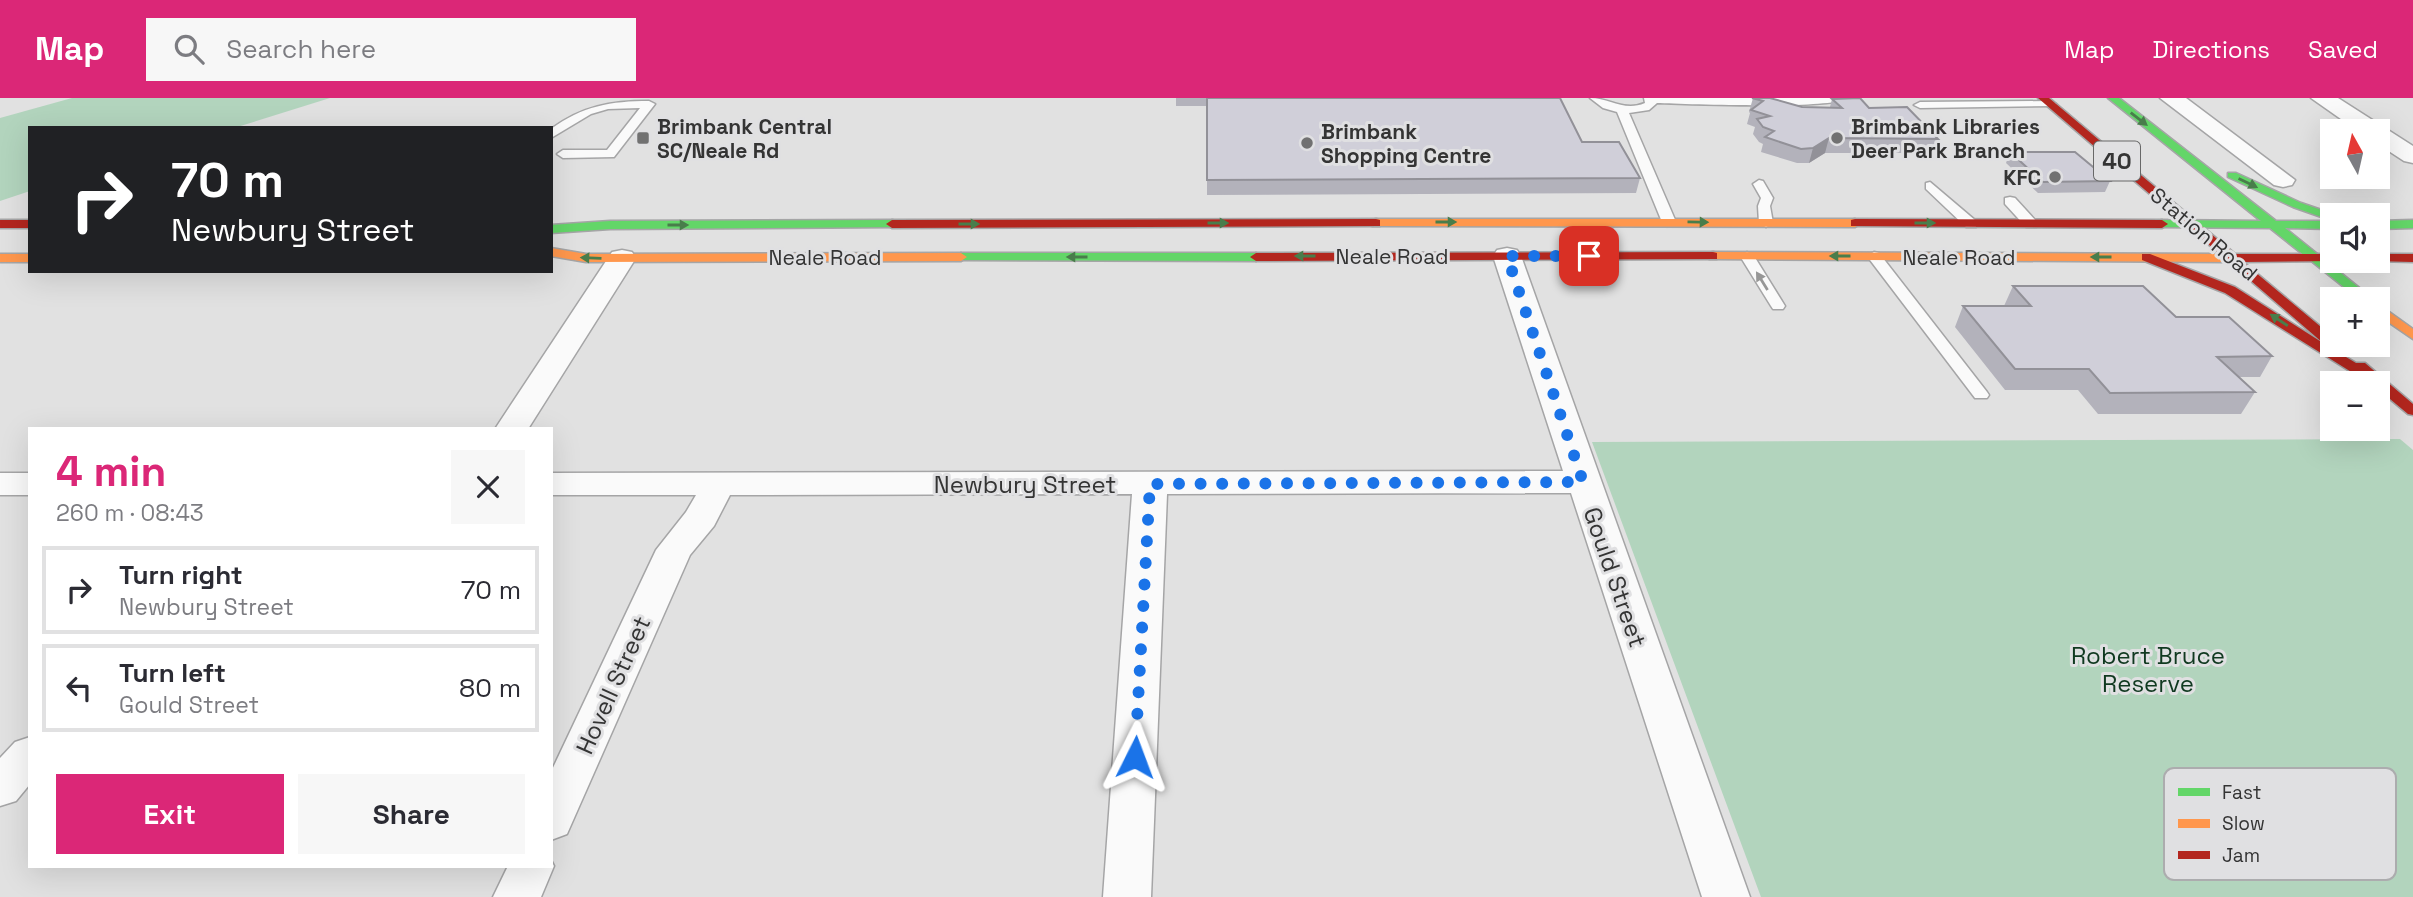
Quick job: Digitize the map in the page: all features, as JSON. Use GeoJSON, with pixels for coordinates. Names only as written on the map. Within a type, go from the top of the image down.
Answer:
{"type":"FeatureCollection","features":[{"type":"Feature","properties":{"kind":"street","name":"Station Road"},"geometry":{"type":"LineString","coordinates":[[2113,98],[2351,287]]}},
{"type":"Feature","properties":{"kind":"street"},"geometry":{"type":"LineString","coordinates":[[2171,98],[2283,180]]}},
{"type":"Feature","properties":{"kind":"street"},"geometry":{"type":"LineString","coordinates":[[2322,98],[2354,119]]}},
{"type":"Feature","properties":{"kind":"street","name":"Station Road"},"geometry":{"type":"LineString","coordinates":[[2046,101],[2320,333]]}},
{"type":"Feature","properties":{"kind":"street"},"geometry":{"type":"LineString","coordinates":[[2166,139],[2258,188],[2320,213]]}},
{"type":"Feature","properties":{"kind":"street"},"geometry":{"type":"LineString","coordinates":[[2390,142],[2413,156]]}},
{"type":"Feature","properties":{"kind":"street"},"geometry":{"type":"LineString","coordinates":[[1669,222],[1689,256]]}},
{"type":"Feature","properties":{"kind":"street","name":"Neale Road"},"geometry":{"type":"LineString","coordinates":[[553,253],[586,258],[1115,257],[1148,240],[1669,222],[2320,225]]}},
{"type":"Feature","properties":{"kind":"street"},"geometry":{"type":"LineString","coordinates":[[1115,257],[1120,223]]}},
{"type":"Feature","properties":{"kind":"street","name":"Neale Road"},"geometry":{"type":"LineString","coordinates":[[553,229],[610,225],[1120,223],[1148,240],[1507,256],[2320,258]]}},
{"type":"Feature","properties":{"kind":"street"},"geometry":{"type":"LineString","coordinates":[[0,225],[28,224]]}},
{"type":"Feature","properties":{"kind":"street"},"geometry":{"type":"LineString","coordinates":[[2390,225],[2413,224]]}},
{"type":"Feature","properties":{"kind":"street","name":"Gould Street"},"geometry":{"type":"LineString","coordinates":[[1507,256],[1726,897]]}},
{"type":"Feature","properties":{"kind":"street"},"geometry":{"type":"LineString","coordinates":[[2146,257],[2230,290],[2359,371]]}},
{"type":"Feature","properties":{"kind":"street"},"geometry":{"type":"LineString","coordinates":[[0,258],[28,258]]}},
{"type":"Feature","properties":{"kind":"street"},"geometry":{"type":"LineString","coordinates":[[512,427],[622,258]]}},
{"type":"Feature","properties":{"kind":"street"},"geometry":{"type":"LineString","coordinates":[[2390,258],[2413,258]]}},
{"type":"Feature","properties":{"kind":"street"},"geometry":{"type":"LineString","coordinates":[[2390,317],[2413,335]]}},
{"type":"Feature","properties":{"kind":"street","name":"Station Road"},"geometry":{"type":"LineString","coordinates":[[2348,357],[2365,371]]}},
{"type":"Feature","properties":{"kind":"street","name":"Station Road"},"geometry":{"type":"LineString","coordinates":[[2390,392],[2413,411]]}},
{"type":"Feature","properties":{"kind":"street","name":"Newbury Street"},"geometry":{"type":"LineString","coordinates":[[553,484],[1583,482]]}},
{"type":"Feature","properties":{"kind":"street"},"geometry":{"type":"LineString","coordinates":[[0,484],[28,484]]}},
{"type":"Feature","properties":{"kind":"street"},"geometry":{"type":"LineString","coordinates":[[1127,897],[1150,484]]}},
{"type":"Feature","properties":{"kind":"street","name":"Hovell Street"},"geometry":{"type":"LineString","coordinates":[[553,817],[674,550],[701,518],[704,485]]}},
{"type":"Feature","properties":{"kind":"street"},"geometry":{"type":"LineString","coordinates":[[0,788],[28,756]]}},
{"type":"Feature","properties":{"kind":"street"},"geometry":{"type":"LineString","coordinates":[[517,897],[530,868]]}},
{"type":"Feature","properties":{"kind":"lane"},"geometry":{"type":"LineString","coordinates":[[1596,98],[1604,105],[1621,109],[1640,109],[1651,104],[1651,99],[1815,101],[1842,98]]}},
{"type":"Feature","properties":{"kind":"lane"},"geometry":{"type":"LineString","coordinates":[[1920,105],[2046,101]]}},
{"type":"Feature","properties":{"kind":"lane"},"geometry":{"type":"LineString","coordinates":[[553,134],[576,117],[600,105],[649,104],[610,154],[557,158]]}},
{"type":"Feature","properties":{"kind":"lane"},"geometry":{"type":"LineString","coordinates":[[1621,109],[1669,222]]}},
{"type":"Feature","properties":{"kind":"lane"},"geometry":{"type":"LineString","coordinates":[[553,143],[564,146],[557,158]]}},
{"type":"Feature","properties":{"kind":"lane"},"geometry":{"type":"LineString","coordinates":[[1759,184],[1767,198],[1764,206],[1766,223]]}},
{"type":"Feature","properties":{"kind":"lane"},"geometry":{"type":"LineString","coordinates":[[1930,186],[1971,224]]}},
{"type":"Feature","properties":{"kind":"lane"},"geometry":{"type":"LineString","coordinates":[[2010,201],[2031,224]]}},
{"type":"Feature","properties":{"kind":"lane"},"geometry":{"type":"LineString","coordinates":[[1747,256],[1778,306]]}},
{"type":"Feature","properties":{"kind":"lane"},"geometry":{"type":"LineString","coordinates":[[1874,256],[1981,395]]}},
{"type":"Feature","properties":{"kind":"green space"},"geometry":{"type":"Polygon","coordinates":[[[72,98],[330,98],[240,126],[28,126],[28,192],[0,201],[0,118],[72,98]]]}},
{"type":"Feature","properties":{"kind":"green space","name":"Robert Bruce Reserve"},"geometry":{"type":"Polygon","coordinates":[[[2400,439],[2413,450],[2413,897],[1761,897],[1592,442],[2400,439]]]}},
{"type":"Feature","properties":{"kind":"building"},"geometry":{"type":"Polygon","coordinates":[[[1207,98],[1560,98],[1582,142],[1619,142],[1640,178],[1207,180],[1207,98]]]}},
{"type":"Feature","properties":{"kind":"building"},"geometry":{"type":"Polygon","coordinates":[[[1752,98],[1770,98],[1802,107],[1842,108],[1832,99],[1860,98],[1869,108],[1907,107],[1938,139],[1829,138],[1813,148],[1801,149],[1765,137],[1774,131],[1763,127],[1757,119],[1770,116],[1751,110],[1763,101],[1752,98]]]}},
{"type":"Feature","properties":{"kind":"building"},"geometry":{"type":"Polygon","coordinates":[[[2010,152],[2075,152],[2110,181],[2043,182],[2010,152]]]}},
{"type":"Feature","properties":{"kind":"building"},"geometry":{"type":"Polygon","coordinates":[[[2013,286],[2143,286],[2176,317],[2229,317],[2272,356],[2217,357],[2255,392],[2110,393],[2089,369],[2015,369],[1963,306],[2031,306],[2013,286]]]}},
{"type":"Feature","properties":{"kind":"traffic: fast"},"geometry":{"type":"LineString","coordinates":[[2113,98],[2352,287]]}},
{"type":"Feature","properties":{"kind":"traffic: fast"},"geometry":{"type":"LineString","coordinates":[[2232,175],[2320,213]]}},
{"type":"Feature","properties":{"kind":"traffic: fast"},"geometry":{"type":"LineString","coordinates":[[553,229],[610,225],[892,224]]}},
{"type":"Feature","properties":{"kind":"traffic: fast"},"geometry":{"type":"LineString","coordinates":[[2162,224],[2320,225]]}},
{"type":"Feature","properties":{"kind":"traffic: fast"},"geometry":{"type":"LineString","coordinates":[[2390,225],[2413,224]]}},
{"type":"Feature","properties":{"kind":"traffic: fast"},"geometry":{"type":"LineString","coordinates":[[961,257],[1256,257]]}},
{"type":"Feature","properties":{"kind":"traffic: slow"},"geometry":{"type":"LineString","coordinates":[[1376,223],[1855,223]]}},
{"type":"Feature","properties":{"kind":"traffic: slow"},"geometry":{"type":"LineString","coordinates":[[553,252],[586,258],[961,257]]}},
{"type":"Feature","properties":{"kind":"traffic: slow"},"geometry":{"type":"LineString","coordinates":[[1713,256],[2227,258]]}},
{"type":"Feature","properties":{"kind":"traffic: slow"},"geometry":{"type":"LineString","coordinates":[[0,258],[28,258]]}},
{"type":"Feature","properties":{"kind":"traffic: slow"},"geometry":{"type":"LineString","coordinates":[[2390,317],[2413,335]]}},
{"type":"Feature","properties":{"kind":"traffic: jam"},"geometry":{"type":"LineString","coordinates":[[2043,98],[2320,333]]}},
{"type":"Feature","properties":{"kind":"traffic: jam"},"geometry":{"type":"LineString","coordinates":[[892,224],[1376,223]]}},
{"type":"Feature","properties":{"kind":"traffic: jam"},"geometry":{"type":"LineString","coordinates":[[1855,223],[2162,224]]}},
{"type":"Feature","properties":{"kind":"traffic: jam"},"geometry":{"type":"LineString","coordinates":[[0,224],[28,224]]}},
{"type":"Feature","properties":{"kind":"traffic: jam"},"geometry":{"type":"LineString","coordinates":[[1256,257],[1713,256]]}},
{"type":"Feature","properties":{"kind":"traffic: jam"},"geometry":{"type":"LineString","coordinates":[[2146,257],[2230,290],[2359,371]]}},
{"type":"Feature","properties":{"kind":"traffic: jam"},"geometry":{"type":"LineString","coordinates":[[2227,258],[2320,258]]}},
{"type":"Feature","properties":{"kind":"traffic: jam"},"geometry":{"type":"LineString","coordinates":[[2390,258],[2413,258]]}},
{"type":"Feature","properties":{"kind":"traffic: jam"},"geometry":{"type":"LineString","coordinates":[[2360,366],[2413,411]]}},
{"type":"Feature","properties":{"kind":"place","name":"Brimbank Central SC/Neale Rd"},"geometry":{"type":"Point","coordinates":[643,138]}},
{"type":"Feature","properties":{"kind":"place","name":"Brimbank Libraries Deer Park Branch"},"geometry":{"type":"Point","coordinates":[1837,138]}},
{"type":"Feature","properties":{"kind":"place","name":"Brimbank Shopping Centre"},"geometry":{"type":"Point","coordinates":[1307,143]}},
{"type":"Feature","properties":{"kind":"place","name":"KFC"},"geometry":{"type":"Point","coordinates":[2055,177]}},
{"type":"Feature","properties":{"kind":"route"},"geometry":{"type":"LineString","coordinates":[[1135,757],[1150,484],[1583,482],[1507,256],[1589,256]]}}]}
